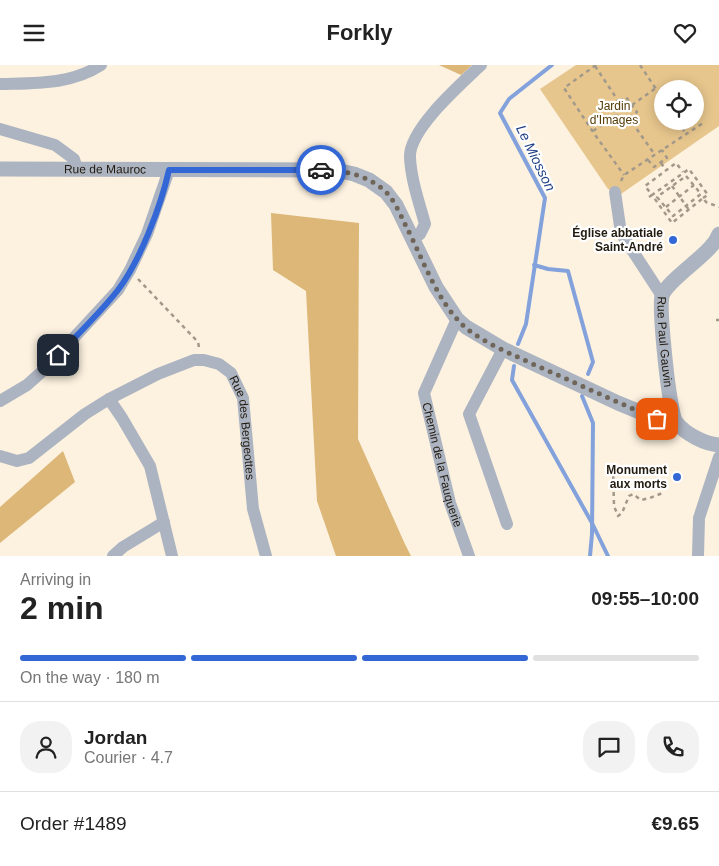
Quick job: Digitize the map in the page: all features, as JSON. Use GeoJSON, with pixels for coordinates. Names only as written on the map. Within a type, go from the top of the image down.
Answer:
{"type":"FeatureCollection","features":[{"type":"Feature","properties":{"kind":"street"},"geometry":{"type":"LineString","coordinates":[[0,84],[55,83],[79,77],[101,65]]}},
{"type":"Feature","properties":{"kind":"street"},"geometry":{"type":"LineString","coordinates":[[413,239],[420,234],[425,224],[415,188],[410,156],[412,144],[418,132],[454,91],[481,65]]}},
{"type":"Feature","properties":{"kind":"street"},"geometry":{"type":"LineString","coordinates":[[0,129],[55,145],[74,159],[77,169]]}},
{"type":"Feature","properties":{"kind":"street","name":"Rue de Mauroc"},"geometry":{"type":"LineString","coordinates":[[0,169],[335,170],[354,174],[369,180],[386,192],[396,205],[436,287],[456,319],[474,333],[503,349],[626,407],[657,419],[675,421]]}},
{"type":"Feature","properties":{"kind":"street"},"geometry":{"type":"LineString","coordinates":[[0,401],[27,385],[46,368],[118,290],[148,234],[169,170]]}},
{"type":"Feature","properties":{"kind":"street"},"geometry":{"type":"LineString","coordinates":[[615,191],[622,233],[662,296]]}},
{"type":"Feature","properties":{"kind":"street","name":"Rue Paul Gauvin"},"geometry":{"type":"LineString","coordinates":[[675,421],[666,370],[662,296],[670,285],[717,245]]}},
{"type":"Feature","properties":{"kind":"street","name":"Chemin de la Fauquerie"},"geometry":{"type":"LineString","coordinates":[[456,319],[424,393],[450,503],[469,556]]}},
{"type":"Feature","properties":{"kind":"street"},"geometry":{"type":"LineString","coordinates":[[503,349],[470,414],[507,524]]}},
{"type":"Feature","properties":{"kind":"street"},"geometry":{"type":"LineString","coordinates":[[0,456],[17,461],[29,458],[85,414],[109,399],[185,362],[204,360]]}},
{"type":"Feature","properties":{"kind":"street","name":"Rue des Bergeottes"},"geometry":{"type":"LineString","coordinates":[[204,360],[218,364],[231,373],[243,398],[253,509],[266,556]]}},
{"type":"Feature","properties":{"kind":"street"},"geometry":{"type":"LineString","coordinates":[[109,399],[150,465],[172,556]]}},
{"type":"Feature","properties":{"kind":"street"},"geometry":{"type":"LineString","coordinates":[[675,421],[689,434],[712,445],[719,445]]}},
{"type":"Feature","properties":{"kind":"street"},"geometry":{"type":"LineString","coordinates":[[698,556],[699,518],[719,457]]}},
{"type":"Feature","properties":{"kind":"street"},"geometry":{"type":"LineString","coordinates":[[113,556],[123,547],[164,521]]}},
{"type":"Feature","properties":{"kind":"path"},"geometry":{"type":"LineString","coordinates":[[619,102],[595,65],[564,88],[624,175]]}},
{"type":"Feature","properties":{"kind":"path"},"geometry":{"type":"LineString","coordinates":[[640,65],[654,85]]}},
{"type":"Feature","properties":{"kind":"path"},"geometry":{"type":"LineString","coordinates":[[632,105],[654,89]]}},
{"type":"Feature","properties":{"kind":"path"},"geometry":{"type":"LineString","coordinates":[[626,97],[637,112],[622,123],[611,107],[619,102],[626,97]]}},
{"type":"Feature","properties":{"kind":"path"},"geometry":{"type":"LineString","coordinates":[[593,132],[616,115]]}},
{"type":"Feature","properties":{"kind":"path"},"geometry":{"type":"LineString","coordinates":[[630,118],[655,155]]}},
{"type":"Feature","properties":{"kind":"path"},"geometry":{"type":"LineString","coordinates":[[684,130],[686,134]]}},
{"type":"Feature","properties":{"kind":"path"},"geometry":{"type":"LineString","coordinates":[[615,191],[624,175],[692,130]]}},
{"type":"Feature","properties":{"kind":"path"},"geometry":{"type":"LineString","coordinates":[[648,160],[654,167],[661,163],[667,158],[662,150]]}},
{"type":"Feature","properties":{"kind":"path"},"geometry":{"type":"LineString","coordinates":[[661,163],[666,170]]}},
{"type":"Feature","properties":{"kind":"path"},"geometry":{"type":"LineString","coordinates":[[650,196],[689,169],[708,195],[672,223],[650,196],[645,186],[676,163],[683,172]]}},
{"type":"Feature","properties":{"kind":"path"},"geometry":{"type":"LineString","coordinates":[[686,176],[694,185],[701,194],[672,216],[657,197],[686,176]]}},
{"type":"Feature","properties":{"kind":"path"},"geometry":{"type":"LineString","coordinates":[[669,182],[689,210]]}},
{"type":"Feature","properties":{"kind":"path"},"geometry":{"type":"LineString","coordinates":[[666,207],[694,185]]}},
{"type":"Feature","properties":{"kind":"path"},"geometry":{"type":"LineString","coordinates":[[703,198],[706,202],[719,207]]}},
{"type":"Feature","properties":{"kind":"path"},"geometry":{"type":"LineString","coordinates":[[130,270],[198,343],[204,360]]}},
{"type":"Feature","properties":{"kind":"path"},"geometry":{"type":"LineString","coordinates":[[613,468],[614,506],[618,516],[622,513],[629,496],[633,494],[641,500],[665,493]]}},
{"type":"Feature","properties":{"kind":"green space","name":"Jardin d'Images"},"geometry":{"type":"Polygon","coordinates":[[[576,65],[719,65],[719,126],[621,194],[608,189],[540,89],[576,65]]]}},
{"type":"Feature","properties":{"kind":"shaded area"},"geometry":{"type":"Polygon","coordinates":[[[439,65],[472,65],[461,75],[439,65]]]}},
{"type":"Feature","properties":{"kind":"shaded area"},"geometry":{"type":"Polygon","coordinates":[[[271,213],[359,223],[358,439],[411,556],[336,556],[317,501],[306,291],[273,270],[271,213]]]}},
{"type":"Feature","properties":{"kind":"shaded area"},"geometry":{"type":"Polygon","coordinates":[[[63,451],[75,482],[0,543],[0,507],[63,451]]]}},
{"type":"Feature","properties":{"kind":"waterway","name":"Le Miosson"},"geometry":{"type":"LineString","coordinates":[[518,344],[526,324],[545,198],[500,113],[509,99],[552,65]]}},
{"type":"Feature","properties":{"kind":"waterway"},"geometry":{"type":"LineString","coordinates":[[534,265],[548,269],[568,271],[593,362],[588,374]]}},
{"type":"Feature","properties":{"kind":"waterway","name":"Le Miosson"},"geometry":{"type":"LineString","coordinates":[[514,366],[512,380],[592,523],[608,556]]}},
{"type":"Feature","properties":{"kind":"waterway"},"geometry":{"type":"LineString","coordinates":[[582,396],[593,423],[592,534],[590,556]]}},
{"type":"Feature","properties":{"kind":"way so far"},"geometry":{"type":"LineString","coordinates":[[321,170],[335,170],[354,174],[369,180],[386,192],[396,205],[436,287],[456,319],[466,327],[503,349],[618,403],[657,419]]}},
{"type":"Feature","properties":{"kind":"place","name":"Église abbatiale Saint-André"},"geometry":{"type":"Point","coordinates":[673,240]}},
{"type":"Feature","properties":{"kind":"place","name":"Monument aux morts"},"geometry":{"type":"Point","coordinates":[677,477]}},
{"type":"Feature","properties":{"kind":"route"},"geometry":{"type":"LineString","coordinates":[[58,355],[118,290],[130,270],[148,234],[169,170],[321,170]]}}]}
